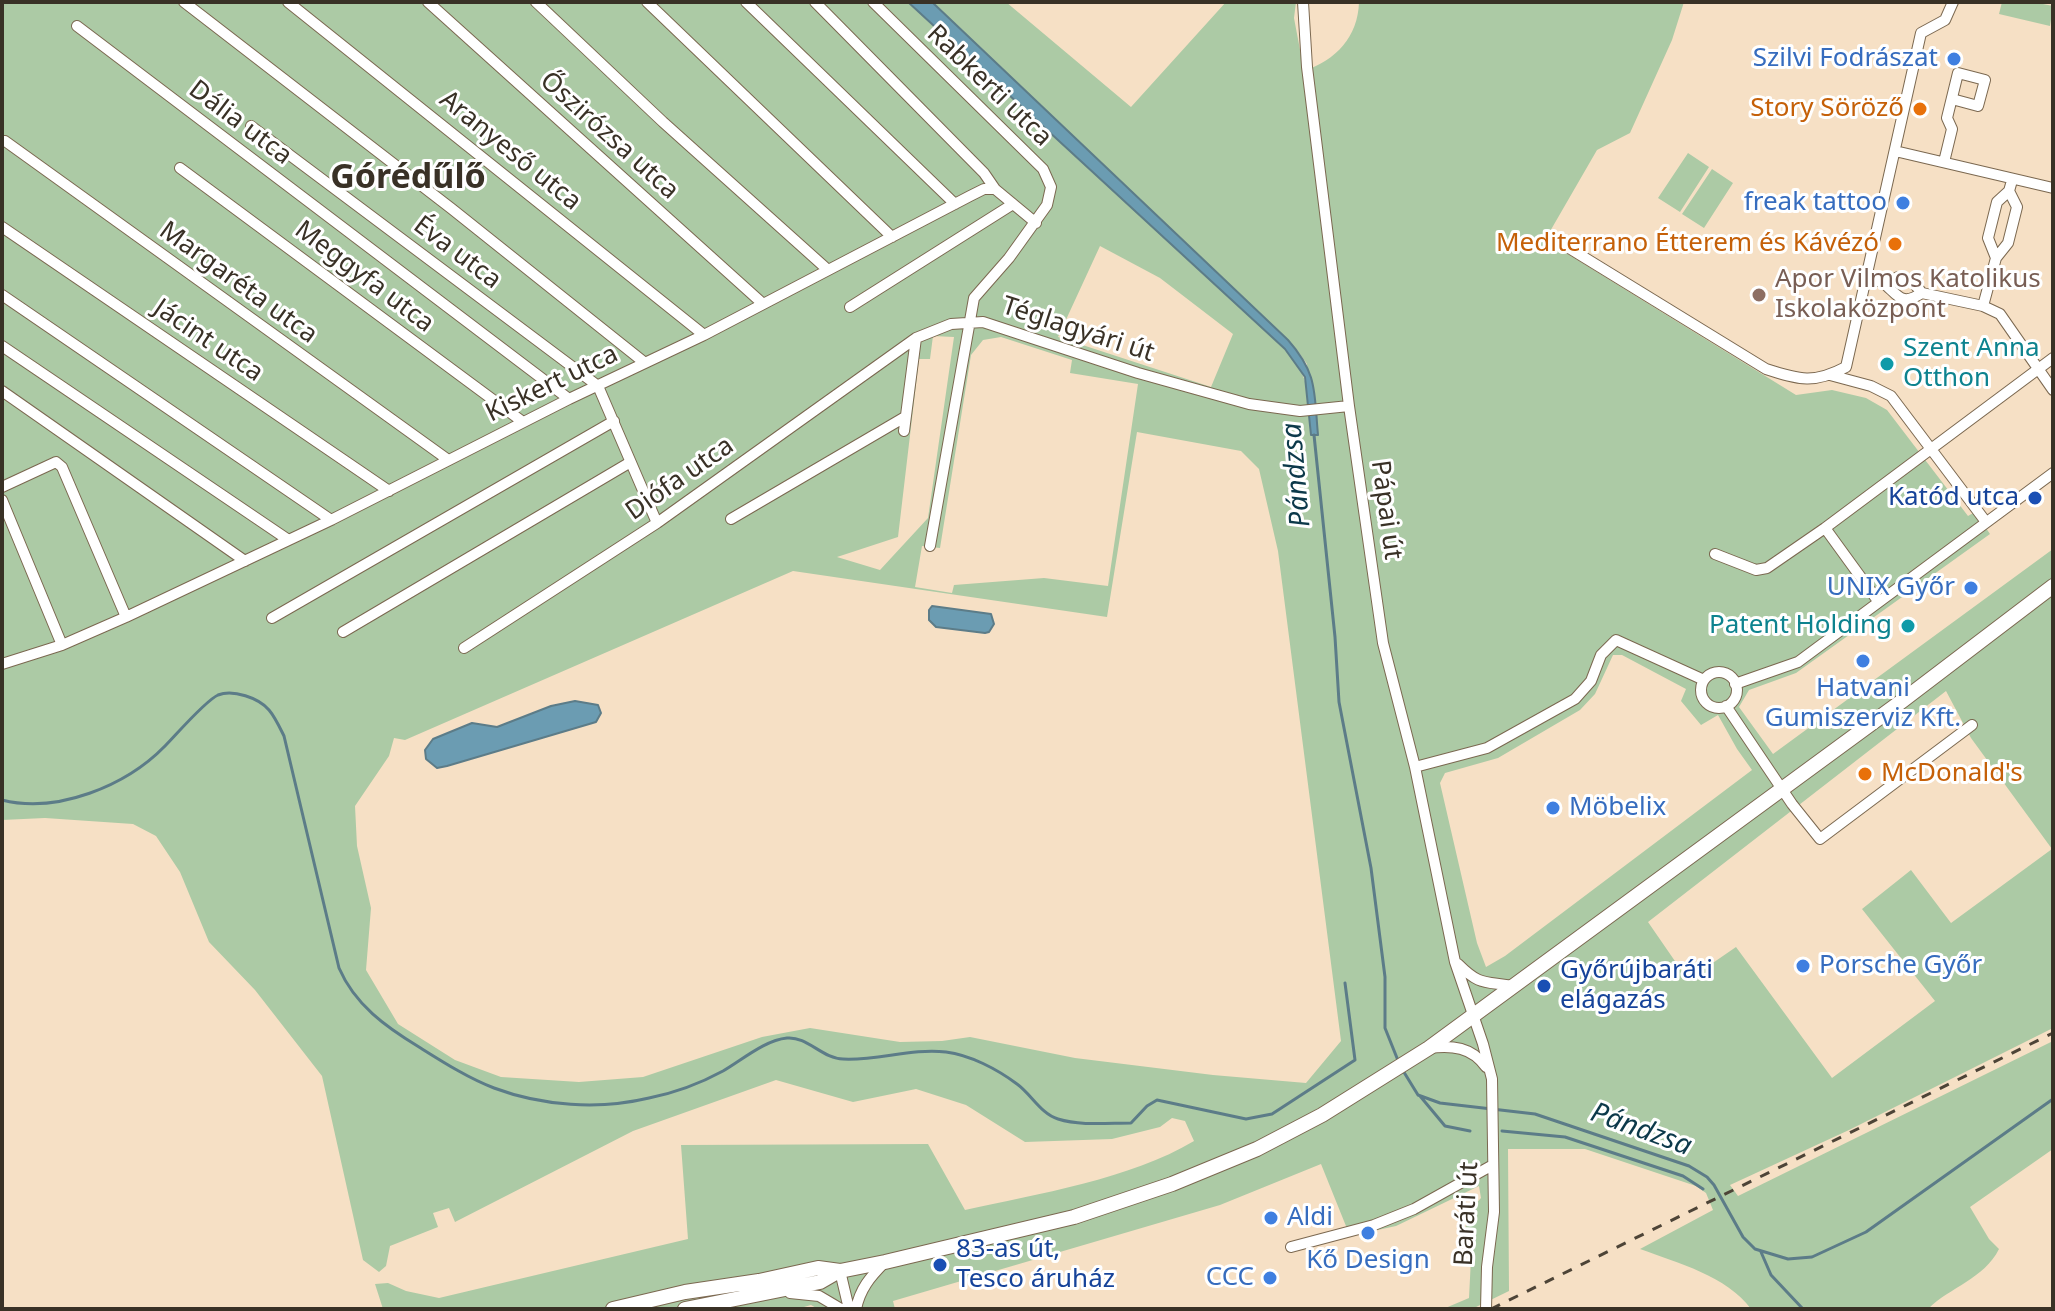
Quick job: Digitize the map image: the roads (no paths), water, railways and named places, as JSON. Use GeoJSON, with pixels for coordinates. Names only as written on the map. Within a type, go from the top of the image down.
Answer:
{"type":"FeatureCollection","features":[{"type":"Feature","properties":{"kind":"main road"},"geometry":{"type":"LineString","coordinates":[[685,1309],[820,1282],[840,1271],[1074,1217],[1172,1184],[1279,1137],[1426,1050],[1902,701],[2053,586]]}},
{"type":"Feature","properties":{"kind":"main road"},"geometry":{"type":"LineString","coordinates":[[613,1309],[685,1292],[818,1268],[840,1271]]}},
{"type":"Feature","properties":{"kind":"street"},"geometry":{"type":"LineString","coordinates":[[184,2],[645,363]]}},
{"type":"Feature","properties":{"kind":"street","name":"Aranyeső utca"},"geometry":{"type":"LineString","coordinates":[[288,2],[704,335]]}},
{"type":"Feature","properties":{"kind":"street","name":"Őszirózsa utca"},"geometry":{"type":"LineString","coordinates":[[428,2],[762,303]]}},
{"type":"Feature","properties":{"kind":"street"},"geometry":{"type":"LineString","coordinates":[[536,2],[663,122],[828,270]]}},
{"type":"Feature","properties":{"kind":"street"},"geometry":{"type":"LineString","coordinates":[[647,2],[892,237]]}},
{"type":"Feature","properties":{"kind":"street"},"geometry":{"type":"LineString","coordinates":[[746,2],[955,204]]}},
{"type":"Feature","properties":{"kind":"street"},"geometry":{"type":"LineString","coordinates":[[815,2],[984,173],[995,189],[1036,223]]}},
{"type":"Feature","properties":{"kind":"street","name":"Rabkerti utca"},"geometry":{"type":"LineString","coordinates":[[873,2],[1048,177],[1050,195],[1036,223],[980,288],[974,298],[969,321]]}},
{"type":"Feature","properties":{"kind":"street","name":"Pápai út"},"geometry":{"type":"LineString","coordinates":[[1303,2],[1307,67],[1349,406],[1383,643],[1415,767],[1455,962],[1492,1079]]}},
{"type":"Feature","properties":{"kind":"street"},"geometry":{"type":"LineString","coordinates":[[1551,237],[1766,369],[1797,380],[1817,380],[1846,367],[1921,33],[1945,20],[1953,2]]}},
{"type":"Feature","properties":{"kind":"street","name":"Dália utca"},"geometry":{"type":"LineString","coordinates":[[77,26],[569,399]]}},
{"type":"Feature","properties":{"kind":"street"},"geometry":{"type":"LineString","coordinates":[[1944,162],[1952,129],[1947,118],[1952,99]]}},
{"type":"Feature","properties":{"kind":"street","name":"Éva utca"},"geometry":{"type":"LineString","coordinates":[[251,126],[598,386]]}},
{"type":"Feature","properties":{"kind":"street","name":"Margaréta utca"},"geometry":{"type":"LineString","coordinates":[[5,141],[447,459]]}},
{"type":"Feature","properties":{"kind":"street"},"geometry":{"type":"LineString","coordinates":[[1895,151],[2053,188]]}},
{"type":"Feature","properties":{"kind":"street","name":"Meggyfa utca"},"geometry":{"type":"LineString","coordinates":[[180,168],[523,422]]}},
{"type":"Feature","properties":{"kind":"street"},"geometry":{"type":"LineString","coordinates":[[1996,258],[1988,238],[1997,202],[2009,191],[2012,178]]}},
{"type":"Feature","properties":{"kind":"street","name":"Kiskert utca"},"geometry":{"type":"LineString","coordinates":[[2,664],[62,645],[126,617],[331,520],[447,459],[704,335],[984,189],[995,189]]}},
{"type":"Feature","properties":{"kind":"street"},"geometry":{"type":"LineString","coordinates":[[1983,306],[1996,258],[2008,243],[2017,207],[2009,191]]}},
{"type":"Feature","properties":{"kind":"street"},"geometry":{"type":"LineString","coordinates":[[850,307],[1013,204]]}},
{"type":"Feature","properties":{"kind":"street","name":"Jácint utca"},"geometry":{"type":"LineString","coordinates":[[2,227],[389,491]]}},
{"type":"Feature","properties":{"kind":"street"},"geometry":{"type":"LineString","coordinates":[[1885,284],[1898,277],[1911,280],[1922,293],[1983,306],[2000,314],[2053,390]]}},
{"type":"Feature","properties":{"kind":"street"},"geometry":{"type":"LineString","coordinates":[[1867,278],[1885,284],[1898,297],[1911,299],[1922,293]]}},
{"type":"Feature","properties":{"kind":"street"},"geometry":{"type":"LineString","coordinates":[[2,295],[331,520]]}},
{"type":"Feature","properties":{"kind":"street"},"geometry":{"type":"LineString","coordinates":[[904,431],[916,338],[935,329],[969,321]]}},
{"type":"Feature","properties":{"kind":"street","name":"Téglagyári út"},"geometry":{"type":"LineString","coordinates":[[930,546],[969,321],[995,324],[1124,369],[1249,404],[1300,411],[1349,406]]}},
{"type":"Feature","properties":{"kind":"street","name":"Diófa utca"},"geometry":{"type":"LineString","coordinates":[[464,648],[657,523],[916,338]]}},
{"type":"Feature","properties":{"kind":"street"},"geometry":{"type":"LineString","coordinates":[[2,346],[287,539]]}},
{"type":"Feature","properties":{"kind":"street"},"geometry":{"type":"LineString","coordinates":[[1715,554],[1756,570],[1767,568],[2053,358]]}},
{"type":"Feature","properties":{"kind":"street"},"geometry":{"type":"LineString","coordinates":[[1830,375],[1871,386],[1891,396],[1986,522]]}},
{"type":"Feature","properties":{"kind":"street"},"geometry":{"type":"LineString","coordinates":[[598,386],[657,523]]}},
{"type":"Feature","properties":{"kind":"street"},"geometry":{"type":"LineString","coordinates":[[2,391],[245,561]]}},
{"type":"Feature","properties":{"kind":"street"},"geometry":{"type":"LineString","coordinates":[[731,519],[905,417]]}},
{"type":"Feature","properties":{"kind":"street"},"geometry":{"type":"LineString","coordinates":[[272,618],[614,421]]}},
{"type":"Feature","properties":{"kind":"street"},"geometry":{"type":"LineString","coordinates":[[2,487],[56,462],[62,467],[126,617]]}},
{"type":"Feature","properties":{"kind":"street"},"geometry":{"type":"LineString","coordinates":[[343,632],[629,463]]}},
{"type":"Feature","properties":{"kind":"street"},"geometry":{"type":"LineString","coordinates":[[1735,684],[1798,662],[2053,473]]}},
{"type":"Feature","properties":{"kind":"street"},"geometry":{"type":"LineString","coordinates":[[2,500],[62,645]]}},
{"type":"Feature","properties":{"kind":"street"},"geometry":{"type":"LineString","coordinates":[[1825,528],[1878,601]]}},
{"type":"Feature","properties":{"kind":"street"},"geometry":{"type":"LineString","coordinates":[[1415,767],[1487,748],[1575,699],[1591,681],[1601,655],[1616,640],[1704,680]]}},
{"type":"Feature","properties":{"kind":"street"},"geometry":{"type":"LineString","coordinates":[[1719,672],[1728,675],[1735,684],[1735,697],[1726,706],[1714,707],[1704,700],[1701,690],[1704,680],[1719,672]]}},
{"type":"Feature","properties":{"kind":"street"},"geometry":{"type":"LineString","coordinates":[[1726,706],[1781,788],[1820,839],[1972,725]]}},
{"type":"Feature","properties":{"kind":"street"},"geometry":{"type":"LineString","coordinates":[[1455,962],[1474,980],[1513,986]]}},
{"type":"Feature","properties":{"kind":"street"},"geometry":{"type":"LineString","coordinates":[[1426,1050],[1449,1047],[1468,1051],[1484,1064],[1492,1079]]}},
{"type":"Feature","properties":{"kind":"street","name":"Baráti út"},"geometry":{"type":"LineString","coordinates":[[1486,1309],[1487,1267],[1494,1212],[1492,1079]]}},
{"type":"Feature","properties":{"kind":"street"},"geometry":{"type":"LineString","coordinates":[[1291,1247],[1374,1225],[1414,1209],[1491,1166]]}},
{"type":"Feature","properties":{"kind":"street"},"geometry":{"type":"LineString","coordinates":[[856,1309],[859,1294],[885,1262]]}},
{"type":"Feature","properties":{"kind":"street"},"geometry":{"type":"LineString","coordinates":[[840,1271],[849,1309]]}},
{"type":"Feature","properties":{"kind":"street"},"geometry":{"type":"LineString","coordinates":[[764,1294],[798,1292],[819,1296],[841,1309]]}},
{"type":"Feature","properties":{"kind":"water"},"geometry":{"type":"Polygon","coordinates":[[[908,2],[932,2],[1288,340],[1310,374],[1318,435],[1311,435],[1305,377],[1285,349],[908,2]]]}},
{"type":"Feature","properties":{"kind":"water"},"geometry":{"type":"Polygon","coordinates":[[[932,606],[991,614],[994,624],[985,633],[936,627],[929,620],[932,606]]]}},
{"type":"Feature","properties":{"kind":"water"},"geometry":{"type":"Polygon","coordinates":[[[575,701],[598,705],[601,713],[596,722],[447,766],[437,768],[426,759],[425,750],[433,739],[472,723],[497,727],[551,706],[575,701]]]}},
{"type":"Feature","properties":{"kind":"waterway","name":"Pándzsa"},"geometry":{"type":"LineString","coordinates":[[1314,435],[1339,702],[1371,868],[1385,977],[1385,1028],[1399,1063]]}},
{"type":"Feature","properties":{"kind":"waterway"},"geometry":{"type":"LineString","coordinates":[[2,800],[45,803],[90,793],[131,773],[149,760],[212,698],[224,693],[238,694],[259,702],[271,713],[284,736],[339,968],[354,993],[373,1014],[395,1031],[465,1075],[512,1094],[551,1102],[610,1104],[668,1093],[706,1080],[762,1046],[794,1038],[843,1059],[933,1051],[964,1056],[1001,1073],[1022,1088],[1046,1113],[1075,1123],[1131,1123],[1157,1100],[1246,1119],[1272,1114],[1355,1060],[1345,983]]}},
{"type":"Feature","properties":{"kind":"waterway","name":"Pándzsa"},"geometry":{"type":"LineString","coordinates":[[1402,1069],[1418,1095],[1440,1103],[1535,1114],[1689,1166],[1714,1185],[1743,1237],[1755,1249],[1788,1259],[1812,1257],[1866,1232],[2053,1099]]}},
{"type":"Feature","properties":{"kind":"waterway","name":"Pándzsa"},"geometry":{"type":"LineString","coordinates":[[1420,1096],[1445,1126],[1470,1131]]}},
{"type":"Feature","properties":{"kind":"waterway","name":"Pándzsa"},"geometry":{"type":"LineString","coordinates":[[1502,1131],[1565,1137],[1683,1176],[1703,1189]]}},
{"type":"Feature","properties":{"kind":"waterway"},"geometry":{"type":"LineString","coordinates":[[1761,1252],[1771,1275],[1803,1309]]}},
{"type":"Feature","properties":{"kind":"railway"},"geometry":{"type":"LineString","coordinates":[[1491,1309],[2053,1033]]}},
{"type":"Feature","properties":{"kind":"place","name":"Szilvi Fodrászat"},"geometry":{"type":"Point","coordinates":[1954,59]}},
{"type":"Feature","properties":{"kind":"place","name":"Story Söröző"},"geometry":{"type":"Point","coordinates":[1920,109]}},
{"type":"Feature","properties":{"kind":"place","name":"freak tattoo"},"geometry":{"type":"Point","coordinates":[1903,203]}},
{"type":"Feature","properties":{"kind":"place","name":"Mediterrano Étterem és Kávézó"},"geometry":{"type":"Point","coordinates":[1895,244]}},
{"type":"Feature","properties":{"kind":"place","name":"Apor Vilmos Katolikus Iskolaközpont"},"geometry":{"type":"Point","coordinates":[1759,295]}},
{"type":"Feature","properties":{"kind":"place","name":"Szent Anna Otthon"},"geometry":{"type":"Point","coordinates":[1887,364]}},
{"type":"Feature","properties":{"kind":"place","name":"Katód utca"},"geometry":{"type":"Point","coordinates":[2035,498]}},
{"type":"Feature","properties":{"kind":"place","name":"UNIX Győr"},"geometry":{"type":"Point","coordinates":[1971,588]}},
{"type":"Feature","properties":{"kind":"place","name":"Patent Holding"},"geometry":{"type":"Point","coordinates":[1908,626]}},
{"type":"Feature","properties":{"kind":"place","name":"Hatvani Gumiszerviz Kft."},"geometry":{"type":"Point","coordinates":[1863,661]}},
{"type":"Feature","properties":{"kind":"place","name":"McDonald's"},"geometry":{"type":"Point","coordinates":[1865,774]}},
{"type":"Feature","properties":{"kind":"place","name":"Möbelix"},"geometry":{"type":"Point","coordinates":[1553,808]}},
{"type":"Feature","properties":{"kind":"place","name":"Porsche Győr"},"geometry":{"type":"Point","coordinates":[1803,966]}},
{"type":"Feature","properties":{"kind":"place","name":"Győrújbaráti elágazás"},"geometry":{"type":"Point","coordinates":[1544,986]}},
{"type":"Feature","properties":{"kind":"place","name":"Aldi"},"geometry":{"type":"Point","coordinates":[1271,1218]}},
{"type":"Feature","properties":{"kind":"place","name":"Kő Design"},"geometry":{"type":"Point","coordinates":[1368,1233]}},
{"type":"Feature","properties":{"kind":"place","name":"83-as út, Tesco áruház"},"geometry":{"type":"Point","coordinates":[940,1265]}},
{"type":"Feature","properties":{"kind":"place","name":"CCC"},"geometry":{"type":"Point","coordinates":[1270,1278]}},
{"type":"Feature","properties":{"kind":"district","name":"Górédűlő"},"geometry":{"type":"Point","coordinates":[408,178]}}]}
